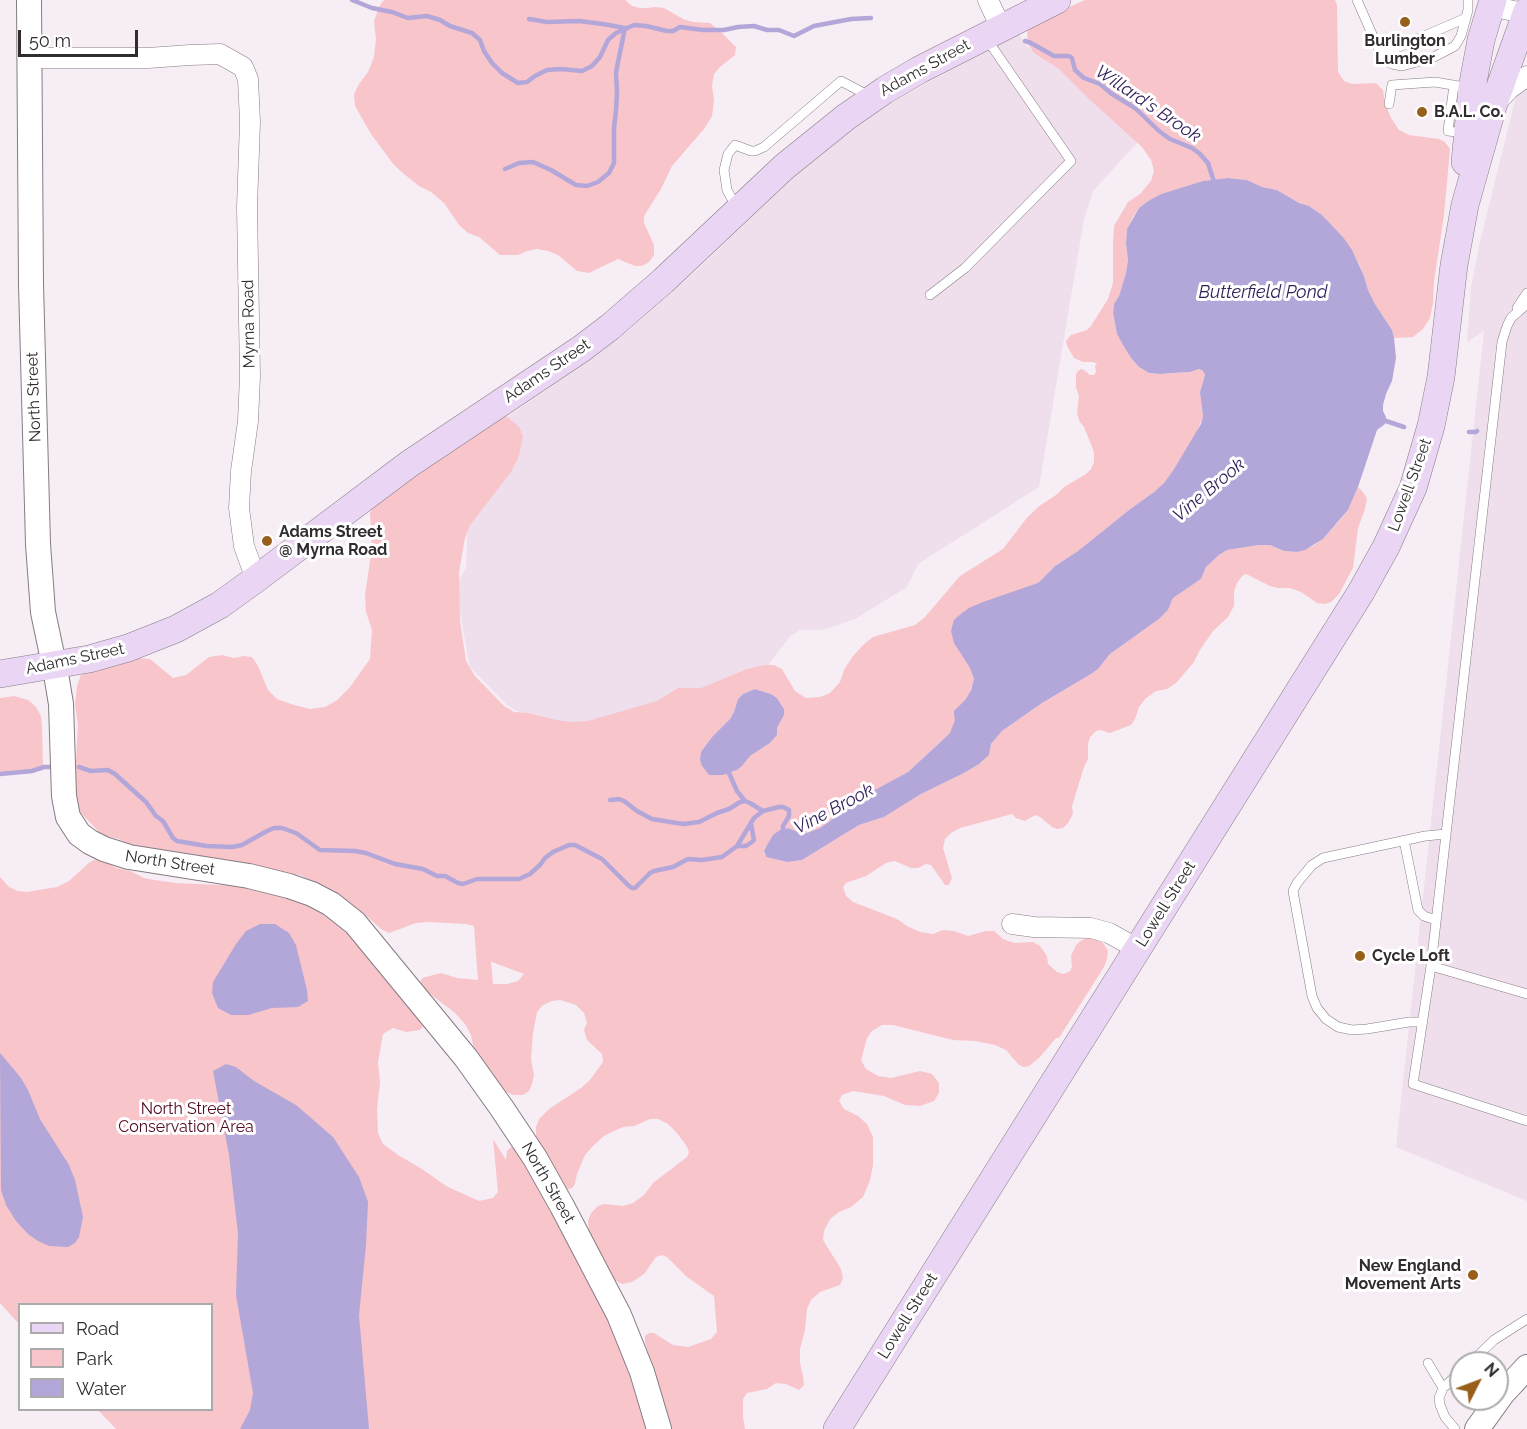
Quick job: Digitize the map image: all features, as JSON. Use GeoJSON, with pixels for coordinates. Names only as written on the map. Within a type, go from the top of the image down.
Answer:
{"type":"FeatureCollection","features":[{"type":"Feature","properties":{"kind":"main road","name":"Adams Street"},"geometry":{"type":"LineString","coordinates":[[0,674],[54,666],[115,652],[164,634],[220,605],[409,464],[606,331],[653,291],[816,140],[872,98],[919,70],[1057,0]]}},
{"type":"Feature","properties":{"kind":"main road"},"geometry":{"type":"LineString","coordinates":[[1465,205],[1467,133],[1463,86],[1481,40],[1484,2]]}},
{"type":"Feature","properties":{"kind":"main road"},"geometry":{"type":"LineString","coordinates":[[1465,205],[1493,106],[1525,22]]}},
{"type":"Feature","properties":{"kind":"main road","name":"Lowell Street"},"geometry":{"type":"LineString","coordinates":[[837,1429],[1361,592],[1386,547],[1406,506],[1423,458],[1435,411],[1444,357],[1454,265],[1465,205]]}},
{"type":"Feature","properties":{"kind":"street","name":"North Street"},"geometry":{"type":"LineString","coordinates":[[29,0],[31,284],[38,534],[43,612],[62,714],[64,803],[68,817],[75,829],[90,843],[120,855],[249,876],[302,890],[331,904],[362,930],[471,1065],[535,1158],[619,1315],[637,1357],[659,1429]]}},
{"type":"Feature","properties":{"kind":"street"},"geometry":{"type":"LineString","coordinates":[[987,0],[992,32]]}},
{"type":"Feature","properties":{"kind":"street"},"geometry":{"type":"LineString","coordinates":[[1484,2],[1525,22]]}},
{"type":"Feature","properties":{"kind":"street","name":"Myrna Road"},"geometry":{"type":"LineString","coordinates":[[30,58],[148,58],[220,54],[243,68],[248,79],[250,122],[247,207],[250,376],[239,508],[243,546],[256,579]]}},
{"type":"Feature","properties":{"kind":"street"},"geometry":{"type":"LineString","coordinates":[[1493,106],[1509,88],[1527,76]]}},
{"type":"Feature","properties":{"kind":"street"},"geometry":{"type":"LineString","coordinates":[[1012,924],[1034,927],[1091,928],[1109,933],[1138,949]]}},
{"type":"Feature","properties":{"kind":"street"},"geometry":{"type":"LineString","coordinates":[[1477,1429],[1503,1393],[1527,1367]]}},
{"type":"Feature","properties":{"kind":"lane"},"geometry":{"type":"LineString","coordinates":[[1357,0],[1380,55],[1387,63],[1397,65],[1432,58],[1455,46],[1461,36],[1466,18]]}},
{"type":"Feature","properties":{"kind":"lane"},"geometry":{"type":"LineString","coordinates":[[1380,55],[1466,18],[1484,2]]}},
{"type":"Feature","properties":{"kind":"lane"},"geometry":{"type":"LineString","coordinates":[[930,295],[965,268],[1071,161],[992,32]]}},
{"type":"Feature","properties":{"kind":"lane"},"geometry":{"type":"LineString","coordinates":[[738,210],[727,190],[724,170],[728,154],[735,146],[751,151],[760,149],[841,81],[872,98]]}},
{"type":"Feature","properties":{"kind":"lane"},"geometry":{"type":"LineString","coordinates":[[1389,104],[1392,85],[1435,82],[1463,86]]}},
{"type":"Feature","properties":{"kind":"lane"},"geometry":{"type":"LineString","coordinates":[[1527,293],[1511,318],[1502,342],[1437,920],[1413,1084],[1527,1121]]}},
{"type":"Feature","properties":{"kind":"lane"},"geometry":{"type":"LineString","coordinates":[[1511,318],[1527,304]]}},
{"type":"Feature","properties":{"kind":"lane"},"geometry":{"type":"LineString","coordinates":[[1423,1022],[1352,1030],[1338,1027],[1326,1019],[1317,1008],[1312,996],[1293,891],[1312,865],[1319,860],[1404,840],[1446,834]]}},
{"type":"Feature","properties":{"kind":"lane"},"geometry":{"type":"LineString","coordinates":[[1404,840],[1418,910],[1424,916],[1437,920]]}},
{"type":"Feature","properties":{"kind":"lane"},"geometry":{"type":"LineString","coordinates":[[1431,966],[1527,994]]}},
{"type":"Feature","properties":{"kind":"lane"},"geometry":{"type":"LineString","coordinates":[[1483,1351],[1501,1335],[1527,1319]]}},
{"type":"Feature","properties":{"kind":"lane"},"geometry":{"type":"LineString","coordinates":[[1428,1363],[1443,1388]]}},
{"type":"Feature","properties":{"kind":"lane"},"geometry":{"type":"LineString","coordinates":[[1449,1382],[1443,1388],[1439,1398],[1445,1417],[1455,1429]]}},
{"type":"Feature","properties":{"kind":"shaded area"},"geometry":{"type":"Polygon","coordinates":[[[1019,34],[1026,46],[1060,65],[1138,142],[1093,191],[1084,219],[1039,487],[918,564],[907,587],[855,619],[823,630],[800,630],[790,636],[764,671],[552,735],[506,704],[470,667],[455,586],[466,569],[471,442],[629,330],[697,270],[797,174],[863,121],[918,87],[1019,34]]]}},
{"type":"Feature","properties":{"kind":"shaded area"},"geometry":{"type":"Polygon","coordinates":[[[1527,85],[1527,1201],[1396,1147],[1484,331],[1467,342],[1471,287],[1516,96],[1527,85]]]}},
{"type":"Feature","properties":{"kind":"green space"},"geometry":{"type":"Polygon","coordinates":[[[384,0],[625,0],[632,6],[664,8],[683,19],[710,23],[722,33],[736,47],[735,55],[714,74],[712,116],[704,129],[672,166],[644,216],[644,223],[654,245],[654,255],[649,262],[642,266],[635,266],[618,259],[589,273],[577,271],[558,255],[548,251],[537,249],[518,255],[500,255],[479,237],[468,233],[459,225],[444,203],[394,165],[371,134],[355,106],[354,94],[368,72],[374,57],[376,39],[374,21],[384,0]]]}},
{"type":"Feature","properties":{"kind":"green space"},"geometry":{"type":"Polygon","coordinates":[[[1085,0],[1335,0],[1338,72],[1344,81],[1352,84],[1376,83],[1383,90],[1391,118],[1399,130],[1409,135],[1439,139],[1445,142],[1450,149],[1430,318],[1423,329],[1413,337],[1394,338],[1392,330],[1368,290],[1359,264],[1343,237],[1322,215],[1277,190],[1262,187],[1247,180],[1228,178],[1203,181],[1161,194],[1139,208],[1127,229],[1128,262],[1119,296],[1114,304],[1113,314],[1117,334],[1131,358],[1149,373],[1190,372],[1199,369],[1203,371],[1205,375],[1200,392],[1203,416],[1197,432],[1164,483],[1154,492],[1055,566],[1038,583],[1036,597],[1033,600],[1014,601],[1007,604],[981,625],[980,641],[968,654],[974,679],[969,695],[979,683],[981,675],[979,654],[1002,618],[1016,610],[1019,610],[1020,614],[1008,621],[1006,625],[1008,628],[1031,625],[1046,637],[1068,640],[1070,645],[1067,648],[1033,672],[1009,685],[1003,687],[998,684],[987,689],[966,721],[908,772],[847,805],[820,828],[807,833],[788,828],[780,830],[770,840],[764,854],[766,857],[787,862],[802,860],[859,825],[884,817],[921,794],[979,764],[989,755],[991,744],[1002,731],[1042,703],[1098,669],[1110,654],[1159,619],[1168,610],[1173,598],[1201,579],[1206,567],[1219,555],[1227,550],[1259,545],[1270,545],[1284,551],[1297,552],[1313,546],[1323,539],[1348,510],[1358,487],[1367,499],[1358,528],[1353,568],[1339,594],[1331,602],[1325,604],[1317,603],[1301,592],[1290,588],[1270,586],[1246,574],[1242,576],[1237,583],[1234,592],[1234,606],[1228,617],[1213,631],[1194,662],[1176,683],[1167,689],[1156,691],[1145,699],[1131,725],[1110,733],[1096,731],[1090,737],[1088,759],[1072,806],[1073,814],[1063,828],[1052,827],[1035,815],[1025,821],[1012,814],[960,828],[945,839],[943,848],[952,878],[949,885],[945,885],[931,865],[911,868],[895,861],[886,863],[866,876],[846,883],[843,887],[846,896],[853,902],[897,919],[920,932],[933,934],[943,930],[968,936],[994,931],[1003,939],[1014,943],[1033,942],[1040,946],[1047,956],[1048,964],[1057,972],[1064,974],[1070,971],[1071,956],[1076,945],[1091,937],[1103,943],[1108,951],[1107,959],[1059,1038],[1056,1038],[1029,1066],[1023,1067],[1018,1064],[1006,1050],[995,1045],[953,1040],[893,1025],[882,1025],[872,1031],[867,1038],[861,1060],[866,1069],[878,1076],[891,1078],[920,1071],[932,1074],[939,1083],[939,1093],[934,1101],[920,1106],[905,1105],[884,1096],[853,1091],[842,1095],[839,1101],[844,1109],[867,1124],[873,1137],[873,1165],[863,1197],[830,1219],[824,1231],[823,1240],[841,1269],[843,1278],[840,1285],[820,1292],[811,1300],[807,1309],[800,1349],[804,1385],[799,1390],[786,1384],[776,1383],[767,1389],[747,1393],[743,1399],[745,1429],[672,1429],[645,1343],[645,1336],[654,1333],[673,1345],[688,1347],[711,1339],[717,1332],[714,1296],[662,1255],[656,1257],[644,1274],[632,1282],[622,1284],[614,1280],[603,1265],[589,1231],[588,1221],[591,1213],[598,1206],[605,1204],[623,1206],[633,1203],[644,1195],[653,1183],[687,1157],[689,1152],[686,1145],[668,1124],[658,1119],[650,1119],[634,1126],[623,1127],[604,1136],[585,1155],[572,1188],[566,1190],[560,1187],[544,1161],[536,1141],[536,1127],[539,1119],[549,1109],[590,1080],[603,1062],[602,1054],[587,1040],[584,1030],[587,1023],[584,1013],[576,1005],[560,1000],[543,1005],[537,1012],[531,1059],[534,1075],[532,1084],[529,1091],[523,1095],[514,1095],[506,1092],[496,1082],[474,1049],[471,1035],[465,1024],[455,1013],[425,990],[420,983],[422,978],[441,973],[457,978],[478,980],[474,926],[416,923],[389,933],[339,895],[300,875],[271,871],[251,865],[146,850],[102,835],[81,813],[74,796],[78,725],[75,704],[77,686],[81,675],[137,658],[150,659],[173,678],[186,675],[209,657],[244,656],[252,657],[268,690],[277,699],[310,709],[325,707],[336,701],[350,687],[370,659],[372,630],[366,612],[365,595],[372,548],[370,513],[374,504],[485,423],[497,417],[506,416],[519,427],[523,436],[519,456],[511,472],[470,525],[465,538],[459,572],[460,621],[466,661],[475,676],[504,706],[514,712],[556,720],[588,721],[657,701],[678,688],[701,688],[747,669],[764,665],[774,665],[782,669],[795,691],[806,698],[820,697],[830,693],[840,682],[853,656],[863,645],[873,637],[915,625],[925,617],[960,576],[1003,549],[1038,507],[1086,474],[1094,462],[1091,444],[1077,414],[1079,396],[1076,388],[1076,374],[1081,369],[1094,375],[1097,364],[1074,358],[1066,341],[1071,335],[1087,330],[1091,326],[1108,299],[1113,283],[1114,226],[1128,202],[1140,194],[1151,181],[1154,171],[1151,160],[1142,147],[1059,69],[1034,53],[1028,44],[1027,33],[1030,26],[1085,0]],[[755,689],[738,699],[730,719],[701,752],[702,766],[709,775],[723,775],[737,770],[750,756],[770,743],[777,735],[777,728],[784,715],[784,709],[777,698],[755,689]],[[492,962],[493,984],[518,981],[524,974],[492,962]]]}},
{"type":"Feature","properties":{"kind":"green space"},"geometry":{"type":"Polygon","coordinates":[[[14,696],[28,700],[41,716],[43,770],[0,774],[0,698],[14,696]]]}},
{"type":"Feature","properties":{"kind":"green space","name":"North Street Conservation Area"},"geometry":{"type":"Polygon","coordinates":[[[97,859],[116,868],[154,880],[261,888],[316,907],[351,935],[424,1025],[420,1030],[406,1032],[393,1028],[383,1034],[378,1062],[380,1083],[377,1109],[378,1133],[383,1144],[446,1186],[479,1201],[493,1198],[498,1192],[493,1139],[506,1160],[507,1151],[511,1147],[517,1149],[608,1318],[646,1429],[116,1429],[99,1411],[213,1411],[213,1303],[18,1303],[18,1323],[0,1303],[0,877],[9,887],[18,891],[27,892],[57,887],[69,881],[90,862],[97,859]]]}},
{"type":"Feature","properties":{"kind":"water","name":"Butterfield Pond"},"geometry":{"type":"Polygon","coordinates":[[[1228,178],[1247,180],[1262,187],[1277,190],[1322,215],[1352,250],[1375,304],[1392,330],[1396,358],[1392,381],[1383,405],[1385,424],[1377,430],[1348,510],[1323,539],[1305,550],[1284,551],[1270,545],[1259,545],[1227,550],[1219,555],[1206,567],[1201,579],[1173,598],[1168,610],[1159,619],[1110,654],[1091,674],[1042,703],[1002,731],[991,744],[989,755],[964,773],[921,794],[884,817],[859,825],[802,860],[787,862],[766,857],[764,851],[767,845],[773,835],[780,830],[788,828],[807,833],[820,828],[847,805],[908,772],[950,733],[955,720],[954,711],[966,699],[974,679],[970,668],[954,643],[951,631],[954,620],[969,608],[1038,583],[1055,566],[1154,492],[1174,469],[1201,424],[1203,416],[1200,392],[1205,375],[1199,369],[1190,372],[1149,373],[1131,358],[1117,334],[1113,313],[1128,261],[1127,229],[1139,208],[1161,194],[1203,181],[1228,178]]]}},
{"type":"Feature","properties":{"kind":"water"},"geometry":{"type":"Polygon","coordinates":[[[755,689],[777,698],[784,709],[784,715],[777,728],[777,735],[770,743],[750,756],[737,770],[723,775],[709,775],[702,766],[701,752],[730,719],[738,699],[755,689]]]}},
{"type":"Feature","properties":{"kind":"water"},"geometry":{"type":"Polygon","coordinates":[[[260,924],[275,924],[289,933],[296,945],[308,1001],[298,1007],[272,1008],[248,1015],[231,1015],[218,1008],[212,993],[213,982],[246,931],[260,924]]]}},
{"type":"Feature","properties":{"kind":"water"},"geometry":{"type":"Polygon","coordinates":[[[0,1053],[21,1078],[40,1119],[69,1165],[75,1180],[83,1217],[79,1237],[68,1247],[49,1246],[38,1241],[16,1221],[6,1205],[1,1190],[0,1053]]]}},
{"type":"Feature","properties":{"kind":"water"},"geometry":{"type":"Polygon","coordinates":[[[226,1064],[236,1067],[254,1081],[296,1105],[333,1137],[359,1177],[368,1202],[359,1315],[369,1429],[240,1429],[250,1410],[253,1393],[236,1295],[238,1234],[229,1155],[213,1071],[226,1064]]]}},
{"type":"Feature","properties":{"kind":"waterway","name":"Willard's Brook"},"geometry":{"type":"LineString","coordinates":[[352,0],[408,18],[427,16],[472,33],[480,40],[492,63],[502,73],[518,83],[527,82],[547,70],[582,71],[592,66],[600,57],[608,40],[616,33],[634,25],[667,31],[680,27],[724,30],[754,26],[767,30],[779,30],[794,36],[814,26],[871,18]]}},
{"type":"Feature","properties":{"kind":"waterway"},"geometry":{"type":"LineString","coordinates":[[505,169],[519,163],[533,162],[576,185],[587,186],[598,182],[609,173],[614,163],[616,72],[625,28],[579,21],[547,22],[529,19]]}},
{"type":"Feature","properties":{"kind":"waterway","name":"Willard's Brook"},"geometry":{"type":"LineString","coordinates":[[1025,41],[1054,56],[1069,56],[1072,58],[1075,70],[1084,78],[1100,84],[1135,108],[1170,139],[1199,153],[1208,163],[1215,185]]}},
{"type":"Feature","properties":{"kind":"waterway","name":"Vine Brook"},"geometry":{"type":"LineString","coordinates":[[1380,419],[1404,427]]}},
{"type":"Feature","properties":{"kind":"waterway","name":"Vine Brook"},"geometry":{"type":"LineString","coordinates":[[1469,432],[1477,431]]}},
{"type":"Feature","properties":{"kind":"waterway","name":"Vine Brook"},"geometry":{"type":"LineString","coordinates":[[0,774],[50,767]]}},
{"type":"Feature","properties":{"kind":"waterway","name":"Vine Brook"},"geometry":{"type":"LineString","coordinates":[[79,767],[91,771],[108,770],[115,774],[146,802],[177,841],[232,847],[242,845],[274,828],[282,828],[296,833],[320,850],[366,853],[395,864],[423,869],[437,876],[445,876],[463,884],[477,879],[519,879],[530,874],[553,852],[569,845],[575,845],[602,859],[629,886],[635,888],[654,871],[673,867],[688,859],[702,860],[722,857],[737,846],[754,818],[763,811],[779,807],[789,810],[783,833]]}},
{"type":"Feature","properties":{"kind":"waterway"},"geometry":{"type":"LineString","coordinates":[[729,773],[737,791],[745,801]]}},
{"type":"Feature","properties":{"kind":"waterway"},"geometry":{"type":"LineString","coordinates":[[610,800],[624,801],[652,819],[683,824],[699,822],[745,801],[763,811]]}},
{"type":"Feature","properties":{"kind":"waterway"},"geometry":{"type":"LineString","coordinates":[[737,846],[746,846],[754,840],[751,824]]}},
{"type":"Feature","properties":{"kind":"place","name":"Burlington Lumber"},"geometry":{"type":"Point","coordinates":[1405,22]}},
{"type":"Feature","properties":{"kind":"place","name":"B.A.L. Co."},"geometry":{"type":"Point","coordinates":[1422,112]}},
{"type":"Feature","properties":{"kind":"place","name":"Adams Street @ Myrna Road"},"geometry":{"type":"Point","coordinates":[267,541]}},
{"type":"Feature","properties":{"kind":"place","name":"Cycle Loft"},"geometry":{"type":"Point","coordinates":[1360,956]}},
{"type":"Feature","properties":{"kind":"place","name":"New England Movement Arts"},"geometry":{"type":"Point","coordinates":[1473,1275]}}]}
